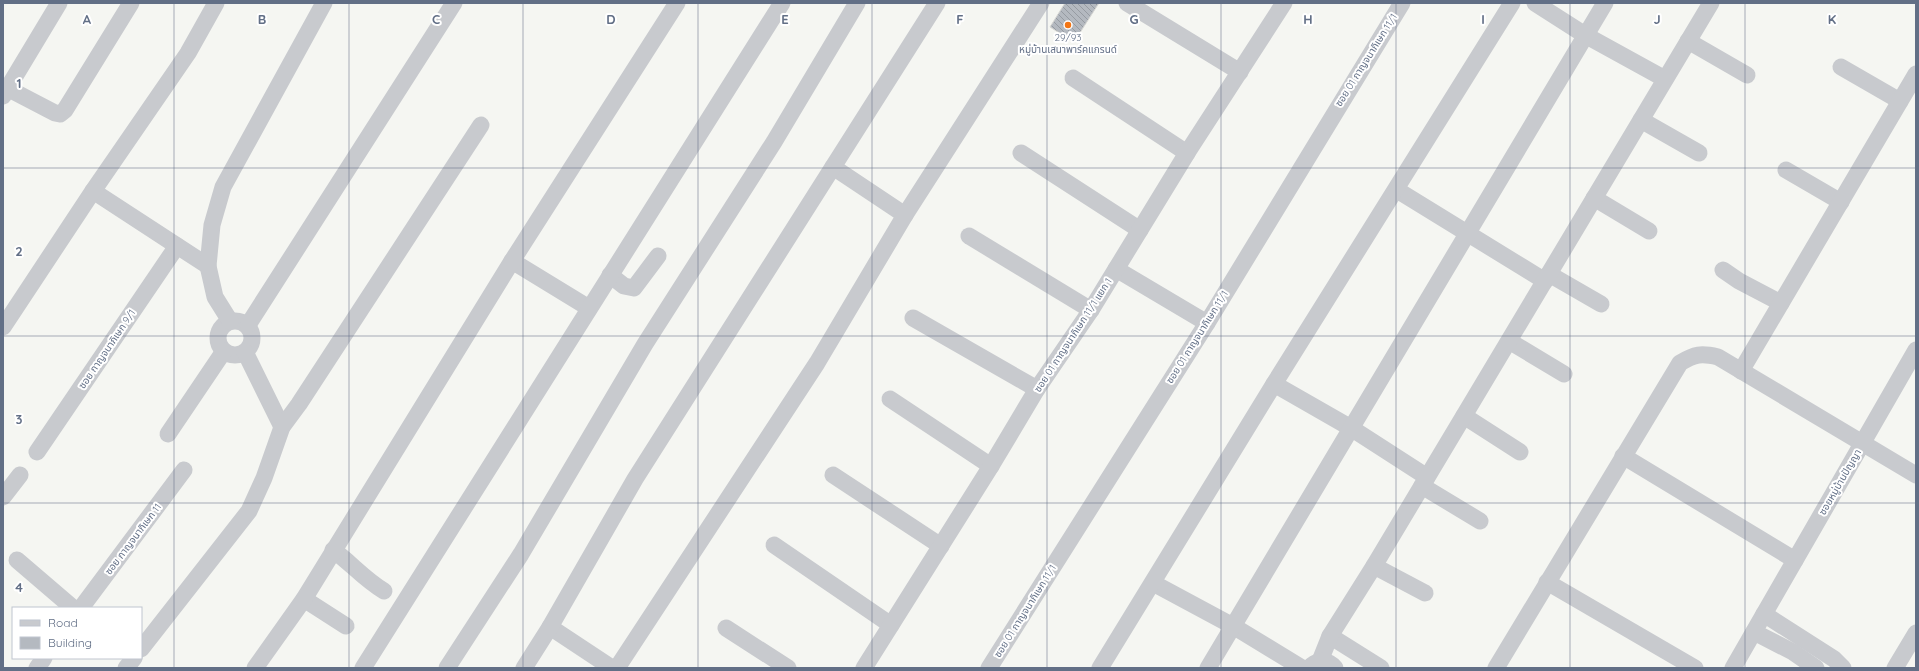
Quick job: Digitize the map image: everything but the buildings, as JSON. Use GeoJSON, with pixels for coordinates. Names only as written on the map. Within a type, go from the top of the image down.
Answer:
{"type":"FeatureCollection","features":[{"type":"Feature","properties":{"kind":"street"},"geometry":{"type":"LineString","coordinates":[[59,3],[6,85],[55,113],[60,114],[65,110],[131,3]]}},
{"type":"Feature","properties":{"kind":"street"},"geometry":{"type":"LineString","coordinates":[[3,327],[93,191],[188,53],[216,3]]}},
{"type":"Feature","properties":{"kind":"street"},"geometry":{"type":"LineString","coordinates":[[230,321],[216,297],[208,266],[212,225],[223,187],[324,3]]}},
{"type":"Feature","properties":{"kind":"street"},"geometry":{"type":"LineString","coordinates":[[248,325],[454,3]]}},
{"type":"Feature","properties":{"kind":"street"},"geometry":{"type":"LineString","coordinates":[[255,668],[304,599],[512,261],[677,3]]}},
{"type":"Feature","properties":{"kind":"street"},"geometry":{"type":"LineString","coordinates":[[363,668],[588,308],[782,3]]}},
{"type":"Feature","properties":{"kind":"street"},"geometry":{"type":"LineString","coordinates":[[450,667],[521,554],[645,344],[774,142],[857,3]]}},
{"type":"Feature","properties":{"kind":"street"},"geometry":{"type":"LineString","coordinates":[[524,668],[550,627],[635,479],[937,3]]}},
{"type":"Feature","properties":{"kind":"street"},"geometry":{"type":"LineString","coordinates":[[617,668],[817,363],[905,215],[1041,3]]}},
{"type":"Feature","properties":{"kind":"street"},"geometry":{"type":"LineString","coordinates":[[1126,3],[1240,72]]}},
{"type":"Feature","properties":{"kind":"street","name":"ซอย 01 กาญจนาภิเษก 11/1 แยก 1"},"geometry":{"type":"LineString","coordinates":[[864,668],[991,466],[1037,389],[1090,310],[1187,153],[1284,3]]}},
{"type":"Feature","properties":{"kind":"street","name":"ซอย 01 กาญจนาภิเษก 11/1"},"geometry":{"type":"LineString","coordinates":[[989,668],[1207,323],[1402,3]]}},
{"type":"Feature","properties":{"kind":"street"},"geometry":{"type":"LineString","coordinates":[[1100,668],[1274,384],[1397,190],[1512,3]]}},
{"type":"Feature","properties":{"kind":"street"},"geometry":{"type":"LineString","coordinates":[[1535,3],[1585,35],[1665,79]]}},
{"type":"Feature","properties":{"kind":"street"},"geometry":{"type":"LineString","coordinates":[[1208,668],[1605,3]]}},
{"type":"Feature","properties":{"kind":"street"},"geometry":{"type":"LineString","coordinates":[[1322,666],[1330,636],[1374,566],[1711,3]]}},
{"type":"Feature","properties":{"kind":"street"},"geometry":{"type":"LineString","coordinates":[[1688,41],[1747,75]]}},
{"type":"Feature","properties":{"kind":"street"},"geometry":{"type":"LineString","coordinates":[[1841,67],[1900,101]]}},
{"type":"Feature","properties":{"kind":"street"},"geometry":{"type":"LineString","coordinates":[[1741,371],[1916,74]]}},
{"type":"Feature","properties":{"kind":"street"},"geometry":{"type":"LineString","coordinates":[[1073,78],[1187,153]]}},
{"type":"Feature","properties":{"kind":"street"},"geometry":{"type":"LineString","coordinates":[[1641,120],[1699,153]]}},
{"type":"Feature","properties":{"kind":"street"},"geometry":{"type":"LineString","coordinates":[[142,648],[249,511],[264,478],[282,427],[299,404],[481,126]]}},
{"type":"Feature","properties":{"kind":"street"},"geometry":{"type":"LineString","coordinates":[[1020,153],[1140,230]]}},
{"type":"Feature","properties":{"kind":"street"},"geometry":{"type":"LineString","coordinates":[[833,167],[905,215]]}},
{"type":"Feature","properties":{"kind":"street"},"geometry":{"type":"LineString","coordinates":[[1786,170],[1841,202]]}},
{"type":"Feature","properties":{"kind":"street"},"geometry":{"type":"LineString","coordinates":[[1397,190],[1467,234],[1547,278],[1601,304]]}},
{"type":"Feature","properties":{"kind":"street"},"geometry":{"type":"LineString","coordinates":[[93,191],[208,266]]}},
{"type":"Feature","properties":{"kind":"street"},"geometry":{"type":"LineString","coordinates":[[1594,198],[1649,231]]}},
{"type":"Feature","properties":{"kind":"street"},"geometry":{"type":"LineString","coordinates":[[969,236],[1090,310]]}},
{"type":"Feature","properties":{"kind":"street","name":"ซอย กาญจนาภิเษก 9/1"},"geometry":{"type":"LineString","coordinates":[[37,452],[177,246]]}},
{"type":"Feature","properties":{"kind":"street"},"geometry":{"type":"LineString","coordinates":[[610,274],[624,286],[634,288],[658,256]]}},
{"type":"Feature","properties":{"kind":"street"},"geometry":{"type":"LineString","coordinates":[[512,261],[588,308]]}},
{"type":"Feature","properties":{"kind":"street"},"geometry":{"type":"LineString","coordinates":[[1116,269],[1207,323]]}},
{"type":"Feature","properties":{"kind":"street"},"geometry":{"type":"LineString","coordinates":[[1723,270],[1739,281],[1781,303]]}},
{"type":"Feature","properties":{"kind":"street"},"geometry":{"type":"LineString","coordinates":[[913,318],[1037,389]]}},
{"type":"Feature","properties":{"kind":"street"},"geometry":{"type":"LineString","coordinates":[[240,320],[248,325],[252,334],[251,344],[244,352],[238,355],[230,354],[224,351],[218,343],[218,334],[222,326],[230,321],[240,320]]}},
{"type":"Feature","properties":{"kind":"street"},"geometry":{"type":"LineString","coordinates":[[1509,341],[1564,374]]}},
{"type":"Feature","properties":{"kind":"street","name":"ซอยหมู่บ้านปัญญา"},"geometry":{"type":"LineString","coordinates":[[1733,668],[1916,350]]}},
{"type":"Feature","properties":{"kind":"street"},"geometry":{"type":"LineString","coordinates":[[168,434],[224,351]]}},
{"type":"Feature","properties":{"kind":"street"},"geometry":{"type":"LineString","coordinates":[[244,352],[282,427]]}},
{"type":"Feature","properties":{"kind":"street"},"geometry":{"type":"LineString","coordinates":[[1496,668],[1680,363],[1690,357],[1703,354],[1718,358],[1916,475]]}},
{"type":"Feature","properties":{"kind":"street"},"geometry":{"type":"LineString","coordinates":[[1274,384],[1352,428],[1424,482],[1480,521]]}},
{"type":"Feature","properties":{"kind":"street"},"geometry":{"type":"LineString","coordinates":[[890,398],[991,466]]}},
{"type":"Feature","properties":{"kind":"street"},"geometry":{"type":"LineString","coordinates":[[1464,416],[1520,452]]}},
{"type":"Feature","properties":{"kind":"street"},"geometry":{"type":"LineString","coordinates":[[1623,456],[1795,560]]}},
{"type":"Feature","properties":{"kind":"street","name":"ซอย กาญจนาภิเษก 11"},"geometry":{"type":"LineString","coordinates":[[82,607],[184,470]]}},
{"type":"Feature","properties":{"kind":"street"},"geometry":{"type":"LineString","coordinates":[[3,497],[20,475]]}},
{"type":"Feature","properties":{"kind":"street"},"geometry":{"type":"LineString","coordinates":[[833,475],[940,546]]}},
{"type":"Feature","properties":{"kind":"street"},"geometry":{"type":"LineString","coordinates":[[774,545],[890,625]]}},
{"type":"Feature","properties":{"kind":"street"},"geometry":{"type":"LineString","coordinates":[[333,550],[350,562],[357,572],[370,583],[384,591]]}},
{"type":"Feature","properties":{"kind":"street"},"geometry":{"type":"LineString","coordinates":[[17,560],[72,607]]}},
{"type":"Feature","properties":{"kind":"street"},"geometry":{"type":"LineString","coordinates":[[1374,566],[1425,593]]}},
{"type":"Feature","properties":{"kind":"street"},"geometry":{"type":"LineString","coordinates":[[1153,582],[1234,626],[1302,668]]}},
{"type":"Feature","properties":{"kind":"street"},"geometry":{"type":"LineString","coordinates":[[1548,582],[1695,668]]}},
{"type":"Feature","properties":{"kind":"street"},"geometry":{"type":"LineString","coordinates":[[304,599],[346,626]]}},
{"type":"Feature","properties":{"kind":"street"},"geometry":{"type":"LineString","coordinates":[[1764,614],[1834,659],[1843,668]]}},
{"type":"Feature","properties":{"kind":"street"},"geometry":{"type":"LineString","coordinates":[[550,627],[612,668]]}},
{"type":"Feature","properties":{"kind":"street"},"geometry":{"type":"LineString","coordinates":[[726,628],[788,668]]}},
{"type":"Feature","properties":{"kind":"street"},"geometry":{"type":"LineString","coordinates":[[1754,632],[1793,652],[1816,668]]}},
{"type":"Feature","properties":{"kind":"street"},"geometry":{"type":"LineString","coordinates":[[1895,668],[1916,633]]}},
{"type":"Feature","properties":{"kind":"street"},"geometry":{"type":"LineString","coordinates":[[1330,636],[1381,668]]}},
{"type":"Feature","properties":{"kind":"street"},"geometry":{"type":"LineString","coordinates":[[37,668],[43,659]]}},
{"type":"Feature","properties":{"kind":"street"},"geometry":{"type":"LineString","coordinates":[[126,668],[133,659]]}},
{"type":"Feature","properties":{"kind":"place","name":"29/93 หมู่บ้านเสนาพาร์คแกรนด์"},"geometry":{"type":"Point","coordinates":[1068,25]}}]}
